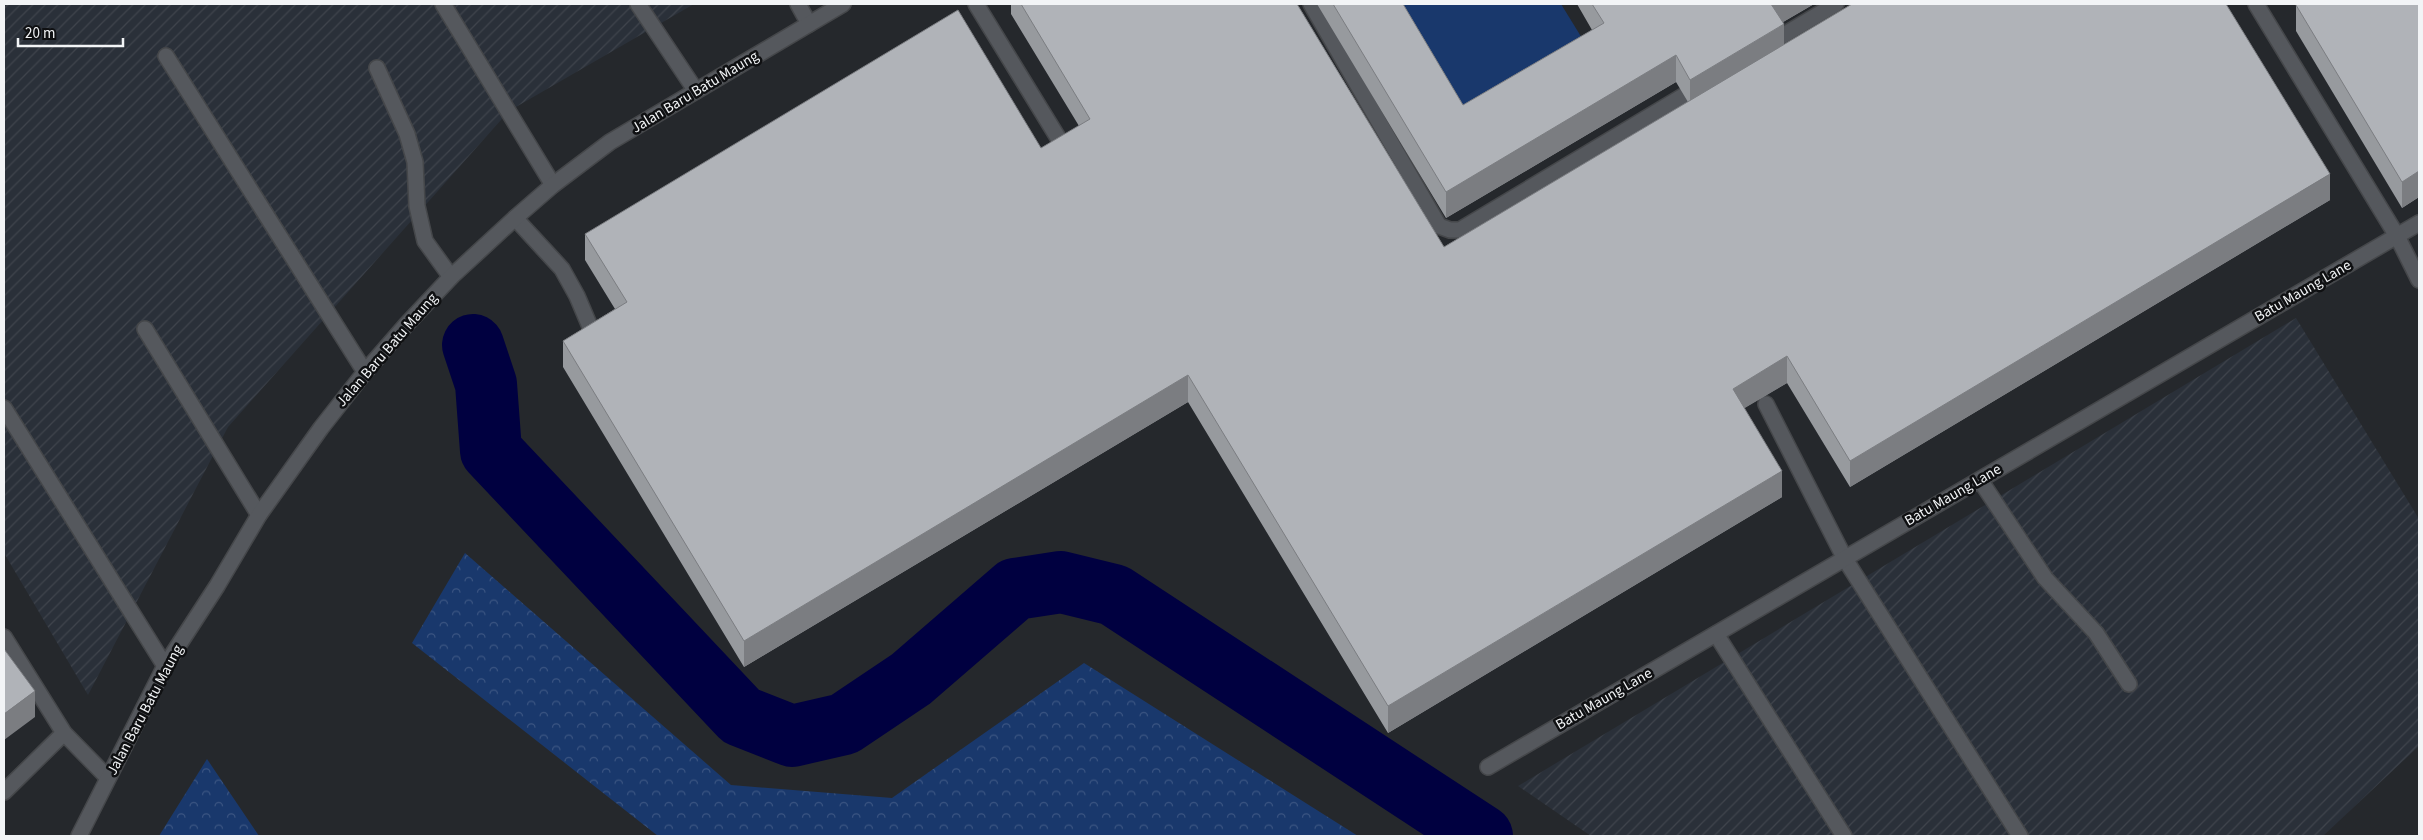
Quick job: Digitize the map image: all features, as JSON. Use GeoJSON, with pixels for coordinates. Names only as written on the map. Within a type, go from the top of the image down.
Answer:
{"type":"FeatureCollection","features":[{"type":"Feature","properties":{"kind":"street"},"geometry":{"type":"LineString","coordinates":[[443,4],[553,185]]}},
{"type":"Feature","properties":{"kind":"street"},"geometry":{"type":"LineString","coordinates":[[638,4],[696,91]]}},
{"type":"Feature","properties":{"kind":"street"},"geometry":{"type":"LineString","coordinates":[[798,4],[809,24]]}},
{"type":"Feature","properties":{"kind":"street","name":"Jalan Baru Batu Maung"},"geometry":{"type":"LineString","coordinates":[[79,836],[165,666],[218,586],[259,515],[321,428],[365,372],[451,277],[553,185],[610,142],[843,4]]}},
{"type":"Feature","properties":{"kind":"street"},"geometry":{"type":"LineString","coordinates":[[976,4],[1060,141]]}},
{"type":"Feature","properties":{"kind":"street"},"geometry":{"type":"LineString","coordinates":[[1311,4],[1439,226],[1450,230],[1460,230],[1717,76]]}},
{"type":"Feature","properties":{"kind":"street"},"geometry":{"type":"LineString","coordinates":[[1751,55],[1836,4]]}},
{"type":"Feature","properties":{"kind":"street"},"geometry":{"type":"LineString","coordinates":[[2256,4],[2397,236],[2419,280]]}},
{"type":"Feature","properties":{"kind":"street"},"geometry":{"type":"LineString","coordinates":[[166,56],[365,372]]}},
{"type":"Feature","properties":{"kind":"street"},"geometry":{"type":"LineString","coordinates":[[376,68],[407,134],[415,162],[417,206],[426,241],[451,277]]}},
{"type":"Feature","properties":{"kind":"street"},"geometry":{"type":"LineString","coordinates":[[515,218],[562,269],[577,296],[591,329]]}},
{"type":"Feature","properties":{"kind":"street","name":"Batu Maung Lane"},"geometry":{"type":"LineString","coordinates":[[1488,767],[2419,223]]}},
{"type":"Feature","properties":{"kind":"street"},"geometry":{"type":"LineString","coordinates":[[145,329],[259,515]]}},
{"type":"Feature","properties":{"kind":"street"},"geometry":{"type":"LineString","coordinates":[[1766,404],[1845,558],[2020,836]]}},
{"type":"Feature","properties":{"kind":"street"},"geometry":{"type":"LineString","coordinates":[[4,408],[165,666]]}},
{"type":"Feature","properties":{"kind":"street"},"geometry":{"type":"LineString","coordinates":[[1980,480],[2045,578],[2096,633],[2129,684]]}},
{"type":"Feature","properties":{"kind":"street"},"geometry":{"type":"LineString","coordinates":[[1716,634],[1844,836]]}},
{"type":"Feature","properties":{"kind":"street"},"geometry":{"type":"LineString","coordinates":[[4,637],[64,733],[108,778]]}},
{"type":"Feature","properties":{"kind":"street"},"geometry":{"type":"LineString","coordinates":[[4,792],[64,733]]}},
{"type":"Feature","properties":{"kind":"shaded area"},"geometry":{"type":"Polygon","coordinates":[[[4,4],[694,4],[509,111],[228,427],[88,695],[4,553],[4,4]]]}},
{"type":"Feature","properties":{"kind":"shaded area"},"geometry":{"type":"Polygon","coordinates":[[[2296,318],[2419,519],[2419,746],[2323,836],[1591,836],[1518,786],[2296,318]]]}},
{"type":"Feature","properties":{"kind":"green space"},"geometry":{"type":"Polygon","coordinates":[[[1395,4],[1561,4],[1585,43],[1464,116],[1395,4]]]}},
{"type":"Feature","properties":{"kind":"green space"},"geometry":{"type":"Polygon","coordinates":[[[465,553],[731,785],[892,798],[1084,663],[1358,836],[658,836],[412,643],[465,553]]]}},
{"type":"Feature","properties":{"kind":"green space"},"geometry":{"type":"Polygon","coordinates":[[[207,759],[259,836],[159,836],[207,759]]]}},
{"type":"Feature","properties":{"kind":"building"},"geometry":{"type":"Polygon","coordinates":[[[1021,4],[1297,4],[1444,247],[1852,4],[2226,4],[2330,174],[1850,461],[1787,356],[1733,389],[1782,471],[1388,706],[1188,375],[744,641],[563,341],[627,302],[585,234],[958,10],[1041,148],[1090,119],[1021,4]]]}},
{"type":"Feature","properties":{"kind":"building"},"geometry":{"type":"Polygon","coordinates":[[[1333,4],[1403,4],[1463,105],[1604,23],[1592,4],[1771,4],[1784,24],[1690,80],[1676,55],[1446,192],[1333,4]]]}},
{"type":"Feature","properties":{"kind":"building"},"geometry":{"type":"Polygon","coordinates":[[[2297,4],[2419,4],[2419,171],[2402,182],[2297,4]]]}},
{"type":"Feature","properties":{"kind":"building"},"geometry":{"type":"Polygon","coordinates":[[[4,649],[35,691],[4,714],[4,649]]]}},
{"type":"Feature","properties":{"kind":"waterway"},"geometry":{"type":"LineString","coordinates":[[473,345],[486,384],[491,451],[741,716],[792,736],[844,724],[911,679],[1015,589],[1061,582],[1114,595],[1482,836]]}}]}
